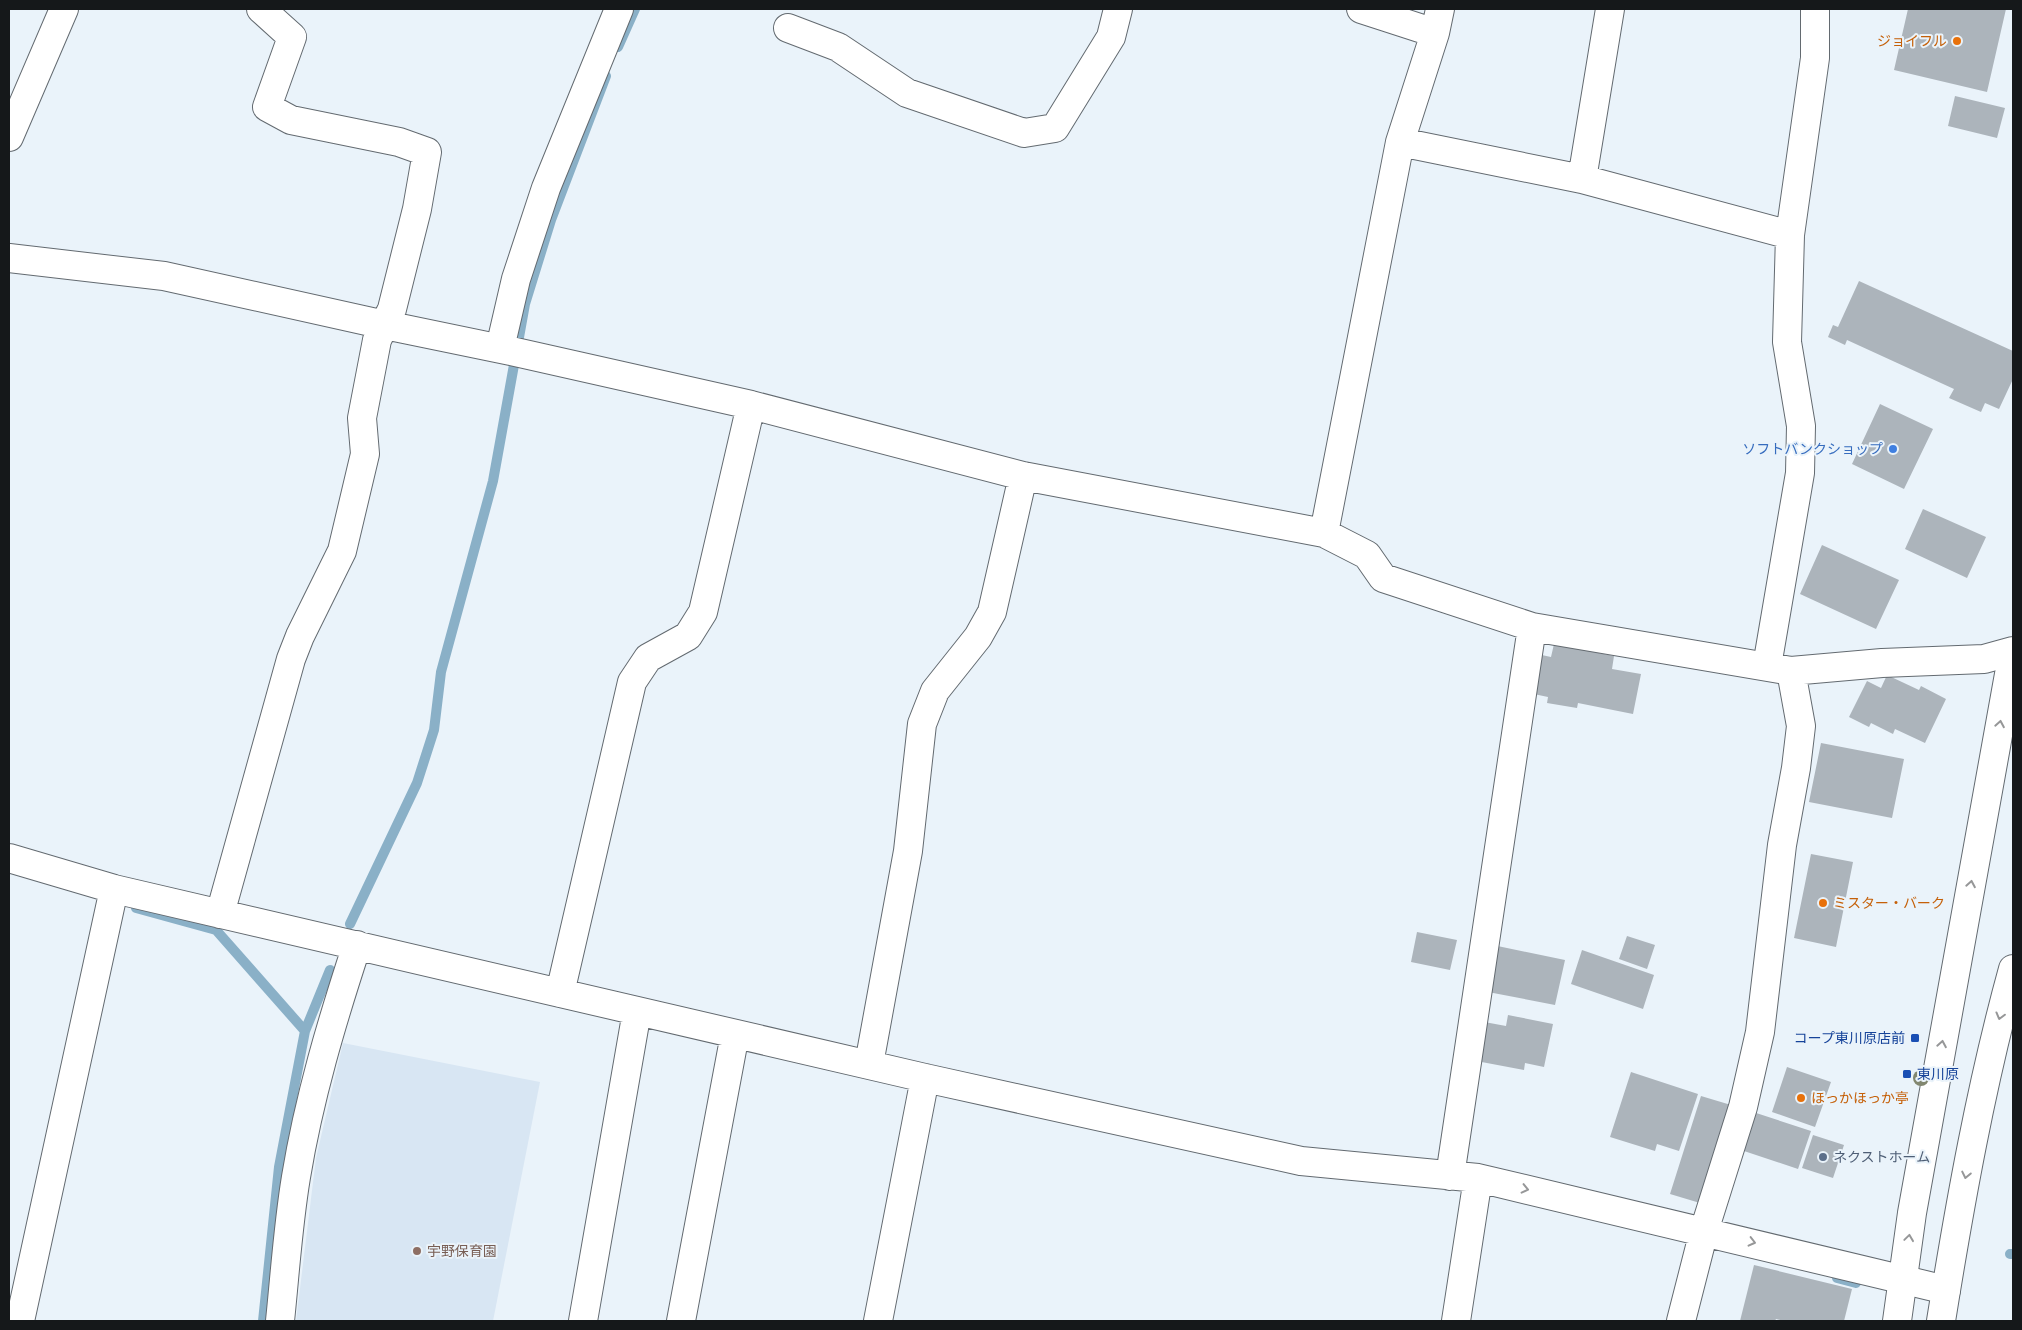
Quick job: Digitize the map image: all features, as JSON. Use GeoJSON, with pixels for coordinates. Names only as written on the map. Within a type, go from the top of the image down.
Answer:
{"type":"FeatureCollection","features":[{"type":"Feature","properties":{"kind":"street"},"geometry":{"type":"LineString","coordinates":[[9,136],[64,9]]}},
{"type":"Feature","properties":{"kind":"street"},"geometry":{"type":"LineString","coordinates":[[220,914],[292,659],[300,636],[342,551],[365,454],[362,418],[377,340],[392,309],[412,227],[426,152],[399,142],[291,120],[267,107],[292,38],[261,9]]}},
{"type":"Feature","properties":{"kind":"street"},"geometry":{"type":"LineString","coordinates":[[510,351],[516,278],[546,188],[618,9]]}},
{"type":"Feature","properties":{"kind":"street"},"geometry":{"type":"LineString","coordinates":[[788,28],[838,46],[906,93],[1024,133],[1055,128],[1111,37],[1118,9]]}},
{"type":"Feature","properties":{"kind":"street"},"geometry":{"type":"LineString","coordinates":[[1324,533],[1400,142],[1437,21],[1361,9]]}},
{"type":"Feature","properties":{"kind":"street"},"geometry":{"type":"LineString","coordinates":[[1582,179],[1610,9]]}},
{"type":"Feature","properties":{"kind":"street"},"geometry":{"type":"LineString","coordinates":[[1680,1321],[1704,1231],[1742,1107],[1760,1032],[1782,845],[1796,768],[1801,726],[1779,669],[1800,474],[1801,426],[1787,342],[1790,235],[1815,58],[1815,9]]}},
{"type":"Feature","properties":{"kind":"street"},"geometry":{"type":"LineString","coordinates":[[1400,142],[1582,179],[1790,235]]}},
{"type":"Feature","properties":{"kind":"street"},"geometry":{"type":"LineString","coordinates":[[9,258],[164,276],[384,326],[510,351],[751,405],[1023,476],[1324,533],[1367,555],[1383,578],[1532,627],[1779,669],[1984,659],[2013,652],[1922,1158],[1897,1321]]}},
{"type":"Feature","properties":{"kind":"street"},"geometry":{"type":"LineString","coordinates":[[560,993],[632,682],[648,658],[688,636],[703,612],[751,405]]}},
{"type":"Feature","properties":{"kind":"street"},"geometry":{"type":"LineString","coordinates":[[869,1064],[908,851],[922,724],[935,691],[978,637],[992,612],[1023,476]]}},
{"type":"Feature","properties":{"kind":"street"},"geometry":{"type":"LineString","coordinates":[[1450,1176],[1532,627]]}},
{"type":"Feature","properties":{"kind":"street"},"geometry":{"type":"LineString","coordinates":[[9,858],[112,898],[220,914],[926,1078],[1301,1161],[1478,1178],[1946,1290]]}},
{"type":"Feature","properties":{"kind":"street"},"geometry":{"type":"LineString","coordinates":[[20,1321],[112,898]]}},
{"type":"Feature","properties":{"kind":"street"},"geometry":{"type":"LineString","coordinates":[[280,1321],[296,1179],[306,1122],[334,1015],[357,945]]}},
{"type":"Feature","properties":{"kind":"street"},"geometry":{"type":"LineString","coordinates":[[1941,1321],[1962,1192],[1997,1027],[2013,969]]}},
{"type":"Feature","properties":{"kind":"street"},"geometry":{"type":"LineString","coordinates":[[584,1321],[637,1011]]}},
{"type":"Feature","properties":{"kind":"street"},"geometry":{"type":"LineString","coordinates":[[681,1321],[735,1034]]}},
{"type":"Feature","properties":{"kind":"street"},"geometry":{"type":"LineString","coordinates":[[878,1321],[926,1078]]}},
{"type":"Feature","properties":{"kind":"street"},"geometry":{"type":"LineString","coordinates":[[1456,1321],[1478,1178]]}},
{"type":"Feature","properties":{"kind":"shaded area"},"geometry":{"type":"Polygon","coordinates":[[[343,1043],[540,1082],[493,1321],[296,1321],[316,1158],[343,1043]]]}},
{"type":"Feature","properties":{"kind":"building"},"geometry":{"type":"Polygon","coordinates":[[[1908,9],[2006,9],[1987,92],[1894,70],[1908,9]]]}},
{"type":"Feature","properties":{"kind":"building"},"geometry":{"type":"Polygon","coordinates":[[[1955,96],[2005,108],[1997,138],[1948,126],[1955,96]]]}},
{"type":"Feature","properties":{"kind":"building"},"geometry":{"type":"Polygon","coordinates":[[[1859,281],[2013,351],[2013,379],[1999,409],[1985,403],[1981,412],[1949,398],[1954,389],[1847,340],[1845,345],[1828,337],[1833,325],[1838,327],[1859,281]]]}},
{"type":"Feature","properties":{"kind":"building"},"geometry":{"type":"Polygon","coordinates":[[[1880,404],[1933,429],[1904,489],[1852,464],[1880,404]]]}},
{"type":"Feature","properties":{"kind":"building"},"geometry":{"type":"Polygon","coordinates":[[[1923,509],[1986,537],[1967,578],[1905,549],[1923,509]]]}},
{"type":"Feature","properties":{"kind":"building"},"geometry":{"type":"Polygon","coordinates":[[[1822,545],[1899,580],[1876,629],[1800,594],[1822,545]]]}},
{"type":"Feature","properties":{"kind":"building"},"geometry":{"type":"Polygon","coordinates":[[[1554,644],[1614,656],[1612,669],[1641,674],[1633,714],[1578,703],[1577,708],[1547,703],[1548,697],[1529,693],[1537,654],[1551,657],[1554,644]]]}},
{"type":"Feature","properties":{"kind":"building"},"geometry":{"type":"Polygon","coordinates":[[[1887,675],[1919,690],[1921,686],[1946,699],[1925,743],[1895,729],[1893,734],[1871,723],[1869,727],[1849,717],[1867,681],[1881,688],[1887,675]]]}},
{"type":"Feature","properties":{"kind":"building"},"geometry":{"type":"Polygon","coordinates":[[[1821,743],[1904,759],[1892,818],[1809,802],[1821,743]]]}},
{"type":"Feature","properties":{"kind":"building"},"geometry":{"type":"Polygon","coordinates":[[[1811,854],[1853,862],[1836,947],[1794,938],[1811,854]]]}},
{"type":"Feature","properties":{"kind":"building"},"geometry":{"type":"Polygon","coordinates":[[[1417,932],[1457,940],[1450,970],[1411,962],[1417,932]]]}},
{"type":"Feature","properties":{"kind":"building"},"geometry":{"type":"Polygon","coordinates":[[[1627,936],[1655,945],[1647,969],[1619,959],[1627,936]]]}},
{"type":"Feature","properties":{"kind":"building"},"geometry":{"type":"Polygon","coordinates":[[[1488,944],[1565,960],[1555,1005],[1488,992],[1488,944]]]}},
{"type":"Feature","properties":{"kind":"building"},"geometry":{"type":"Polygon","coordinates":[[[1582,950],[1654,975],[1643,1009],[1571,984],[1582,950]]]}},
{"type":"Feature","properties":{"kind":"building"},"geometry":{"type":"Polygon","coordinates":[[[1508,1015],[1553,1024],[1544,1067],[1525,1063],[1524,1070],[1471,1060],[1479,1021],[1506,1026],[1508,1015]]]}},
{"type":"Feature","properties":{"kind":"building"},"geometry":{"type":"Polygon","coordinates":[[[1787,1067],[1831,1082],[1815,1127],[1772,1112],[1787,1067]]]}},
{"type":"Feature","properties":{"kind":"building"},"geometry":{"type":"Polygon","coordinates":[[[1631,1072],[1698,1094],[1679,1151],[1657,1144],[1655,1151],[1610,1137],[1631,1072]]]}},
{"type":"Feature","properties":{"kind":"building"},"geometry":{"type":"Polygon","coordinates":[[[1701,1096],[1731,1105],[1700,1203],[1670,1194],[1701,1096]]]}},
{"type":"Feature","properties":{"kind":"building"},"geometry":{"type":"Polygon","coordinates":[[[1750,1111],[1811,1131],[1798,1169],[1738,1149],[1750,1111]]]}},
{"type":"Feature","properties":{"kind":"building"},"geometry":{"type":"Polygon","coordinates":[[[1813,1135],[1844,1145],[1833,1178],[1802,1168],[1813,1135]]]}},
{"type":"Feature","properties":{"kind":"building"},"geometry":{"type":"Polygon","coordinates":[[[1754,1265],[1852,1289],[1844,1321],[1785,1321],[1776,1319],[1775,1321],[1740,1321],[1754,1265]]]}},
{"type":"Feature","properties":{"kind":"waterway"},"geometry":{"type":"LineString","coordinates":[[618,47],[635,9]]}},
{"type":"Feature","properties":{"kind":"waterway"},"geometry":{"type":"LineString","coordinates":[[350,924],[417,783],[434,730],[441,672],[493,481],[525,304],[551,220],[606,76]]}},
{"type":"Feature","properties":{"kind":"waterway"},"geometry":{"type":"LineString","coordinates":[[136,908],[216,930],[305,1031],[279,1167],[263,1321]]}},
{"type":"Feature","properties":{"kind":"waterway"},"geometry":{"type":"LineString","coordinates":[[305,1031],[330,970]]}},
{"type":"Feature","properties":{"kind":"waterway"},"geometry":{"type":"LineString","coordinates":[[1837,1278],[1856,1283]]}},
{"type":"Feature","properties":{"kind":"place","name":"ジョイフル"},"geometry":{"type":"Point","coordinates":[1957,41]}},
{"type":"Feature","properties":{"kind":"place","name":"ソフトバンクショップ"},"geometry":{"type":"Point","coordinates":[1893,449]}},
{"type":"Feature","properties":{"kind":"place","name":"ミスター・バーク"},"geometry":{"type":"Point","coordinates":[1823,903]}},
{"type":"Feature","properties":{"kind":"place","name":"コープ東川原店前"},"geometry":{"type":"Point","coordinates":[1915,1038]}},
{"type":"Feature","properties":{"kind":"place","name":"東川原"},"geometry":{"type":"Point","coordinates":[1907,1074]}},
{"type":"Feature","properties":{"kind":"place","name":"ほっかほっか亭"},"geometry":{"type":"Point","coordinates":[1801,1098]}},
{"type":"Feature","properties":{"kind":"place","name":"ネクストホーム"},"geometry":{"type":"Point","coordinates":[1823,1157]}},
{"type":"Feature","properties":{"kind":"place","name":"宇野保育園"},"geometry":{"type":"Point","coordinates":[417,1251]}}]}
